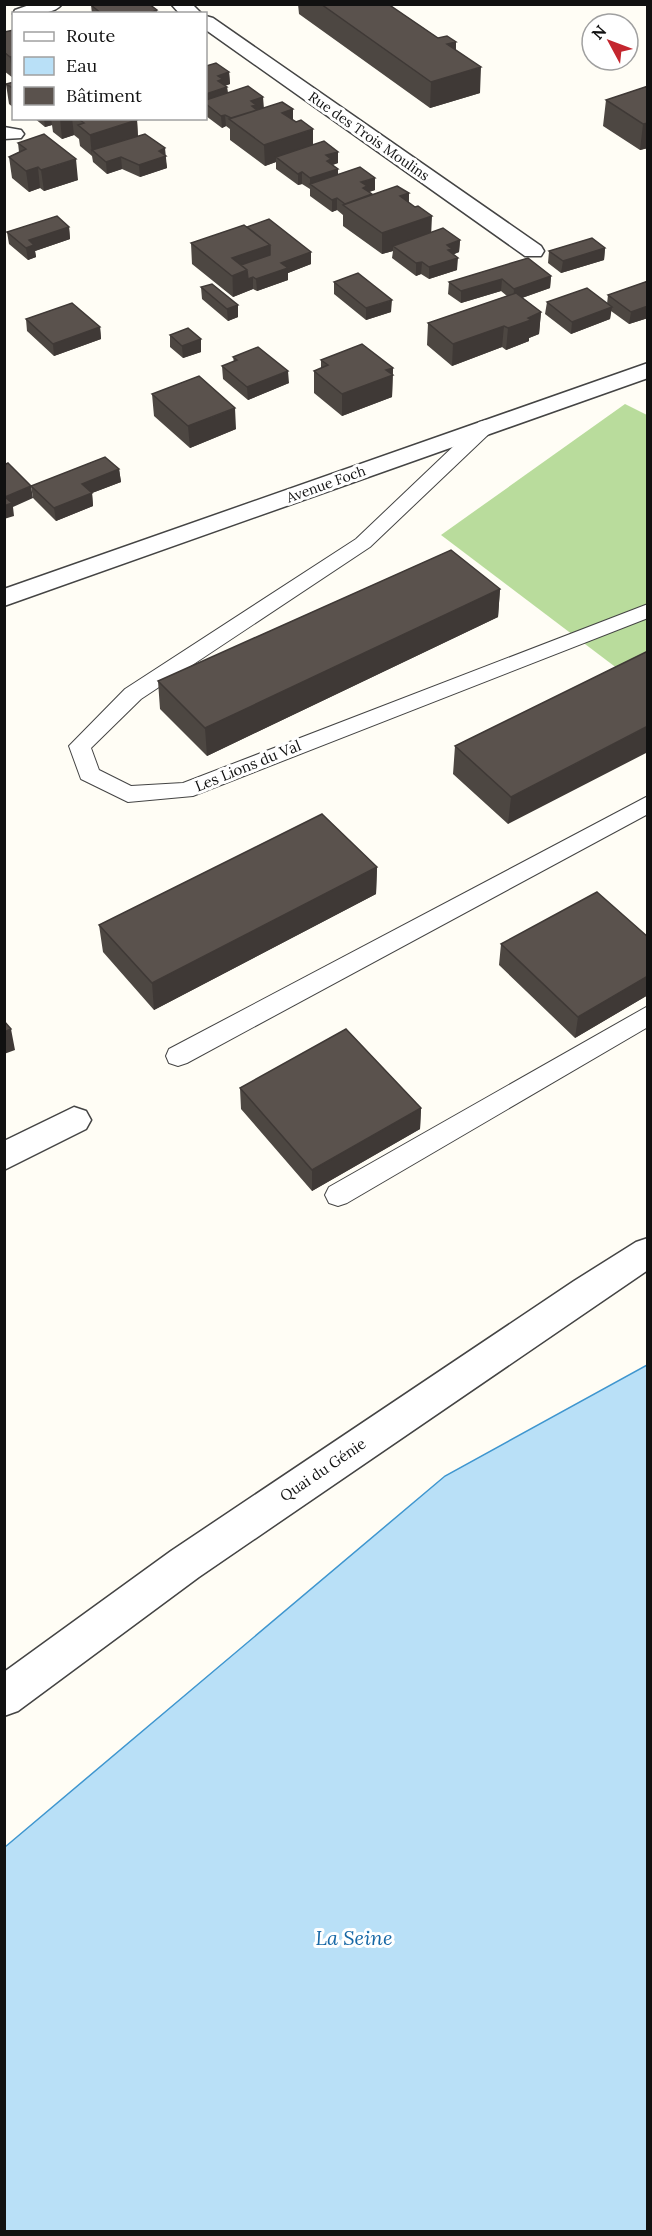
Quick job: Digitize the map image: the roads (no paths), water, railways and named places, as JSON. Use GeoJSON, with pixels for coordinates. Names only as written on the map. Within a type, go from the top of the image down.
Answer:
{"type":"FeatureCollection","features":[{"type":"Feature","properties":{"kind":"street"},"geometry":{"type":"LineString","coordinates":[[28,12],[53,4]]}},
{"type":"Feature","properties":{"kind":"street","name":"Rue des Trois Moulins"},"geometry":{"type":"LineString","coordinates":[[207,23],[533,251]]}},
{"type":"Feature","properties":{"kind":"street","name":"Avenue Foch"},"geometry":{"type":"LineString","coordinates":[[4,598],[648,370]]}},
{"type":"Feature","properties":{"kind":"street"},"geometry":{"type":"LineString","coordinates":[[4,1157],[74,1120]]}},
{"type":"Feature","properties":{"kind":"street","name":"Quai du Génie"},"geometry":{"type":"LineString","coordinates":[[4,1697],[195,1557],[586,1291],[648,1252]]}},
{"type":"Feature","properties":{"kind":"lane","name":"Les Lions du Val"},"geometry":{"type":"LineString","coordinates":[[486,426],[363,543],[133,694],[80,746],[89,774],[128,794],[184,791],[648,610]]}},
{"type":"Feature","properties":{"kind":"lane"},"geometry":{"type":"LineString","coordinates":[[178,1056],[648,804]]}},
{"type":"Feature","properties":{"kind":"lane"},"geometry":{"type":"LineString","coordinates":[[338,1195],[648,1015]]}},
{"type":"Feature","properties":{"kind":"water","name":"La Seine"},"geometry":{"type":"Polygon","coordinates":[[[647,1365],[647,2231],[5,2231],[5,1847],[445,1476],[647,1365]]]}}]}
